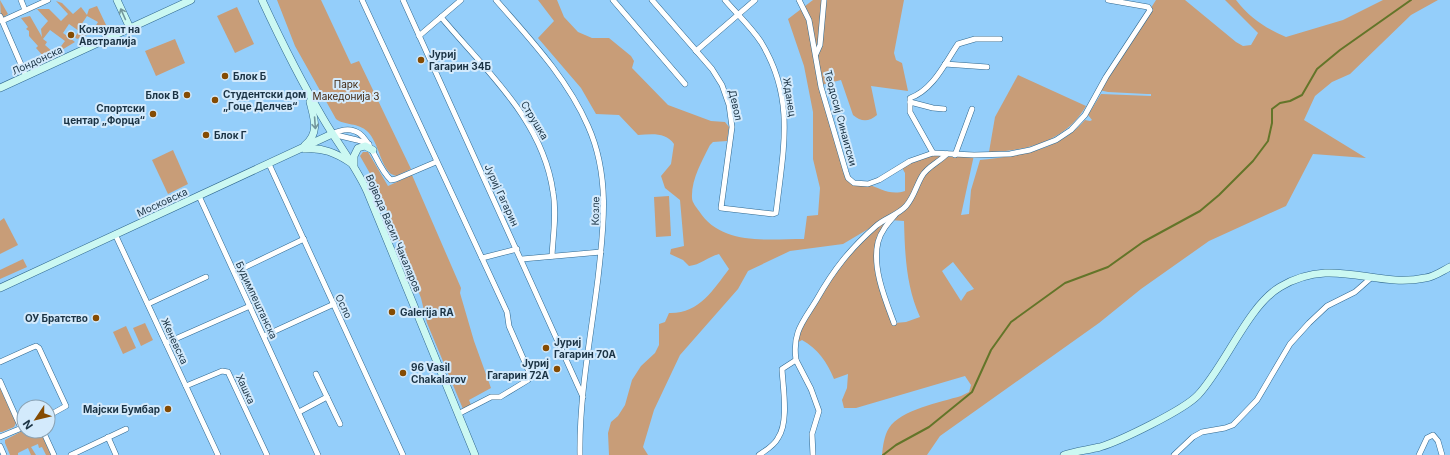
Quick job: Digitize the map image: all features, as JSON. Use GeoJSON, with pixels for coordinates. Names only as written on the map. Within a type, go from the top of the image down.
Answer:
{"type":"FeatureCollection","features":[{"type":"Feature","properties":{"kind":"street"},"geometry":{"type":"LineString","coordinates":[[21,0],[25,10]]}},
{"type":"Feature","properties":{"kind":"street"},"geometry":{"type":"LineString","coordinates":[[26,76],[1,18],[48,0]]}},
{"type":"Feature","properties":{"kind":"street"},"geometry":{"type":"LineString","coordinates":[[117,0],[130,28]]}},
{"type":"Feature","properties":{"kind":"street","name":"Лондонска"},"geometry":{"type":"LineString","coordinates":[[0,88],[190,0]]}},
{"type":"Feature","properties":{"kind":"street"},"geometry":{"type":"LineString","coordinates":[[262,0],[279,38],[307,91],[314,117],[316,129],[312,137],[298,150]]}},
{"type":"Feature","properties":{"kind":"street"},"geometry":{"type":"LineString","coordinates":[[362,0],[436,162],[508,312],[510,326],[529,377],[500,397],[491,397],[458,414]]}},
{"type":"Feature","properties":{"kind":"street","name":"Јуриј Гагарин"},"geometry":{"type":"LineString","coordinates":[[403,0],[522,259],[583,398]]}},
{"type":"Feature","properties":{"kind":"street"},"geometry":{"type":"LineString","coordinates":[[419,36],[461,0]]}},
{"type":"Feature","properties":{"kind":"street","name":"Козле"},"geometry":{"type":"LineString","coordinates":[[496,0],[558,74],[573,95],[588,126],[598,154],[604,191],[604,216],[583,398],[580,455]]}},
{"type":"Feature","properties":{"kind":"street"},"geometry":{"type":"LineString","coordinates":[[613,0],[685,84]]}},
{"type":"Feature","properties":{"kind":"street","name":"Девол"},"geometry":{"type":"LineString","coordinates":[[652,0],[696,51],[722,85],[729,105],[732,127],[720,208],[775,214]]}},
{"type":"Feature","properties":{"kind":"street","name":"Жданец"},"geometry":{"type":"LineString","coordinates":[[725,0],[760,41],[774,67],[781,89],[785,112],[784,140],[775,214]]}},
{"type":"Feature","properties":{"kind":"street"},"geometry":{"type":"LineString","coordinates":[[696,51],[755,0]]}},
{"type":"Feature","properties":{"kind":"street","name":"Теодосиј Синаитски"},"geometry":{"type":"LineString","coordinates":[[799,0],[809,20],[821,87],[846,172],[851,181],[860,184],[868,184],[879,180],[910,161],[933,153],[955,155],[994,155],[1021,152],[1052,142],[1076,125],[1085,116],[1106,77],[1150,10],[1148,7],[1108,0]]}},
{"type":"Feature","properties":{"kind":"street"},"geometry":{"type":"LineString","coordinates":[[815,54],[820,45],[824,0]]}},
{"type":"Feature","properties":{"kind":"street","name":"Струшка"},"geometry":{"type":"LineString","coordinates":[[442,17],[520,110],[540,145],[554,194],[552,256]]}},
{"type":"Feature","properties":{"kind":"street"},"geometry":{"type":"LineString","coordinates":[[933,153],[910,112],[910,98],[922,92],[945,64],[958,44],[975,39],[1000,39]]}},
{"type":"Feature","properties":{"kind":"street"},"geometry":{"type":"LineString","coordinates":[[945,64],[988,67]]}},
{"type":"Feature","properties":{"kind":"street","name":"Војвода Васил Чакаларов"},"geometry":{"type":"LineString","coordinates":[[307,91],[332,134],[354,165],[372,202],[475,455]]}},
{"type":"Feature","properties":{"kind":"street"},"geometry":{"type":"LineString","coordinates":[[910,102],[933,108],[944,109]]}},
{"type":"Feature","properties":{"kind":"street"},"geometry":{"type":"LineString","coordinates":[[955,155],[972,109]]}},
{"type":"Feature","properties":{"kind":"street"},"geometry":{"type":"LineString","coordinates":[[332,134],[357,140],[371,148],[387,176],[392,180],[436,162]]}},
{"type":"Feature","properties":{"kind":"street","name":"Московска"},"geometry":{"type":"LineString","coordinates":[[0,288],[332,134]]}},
{"type":"Feature","properties":{"kind":"street"},"geometry":{"type":"LineString","coordinates":[[298,150],[316,148],[326,150],[354,165],[354,153],[358,148],[365,146],[371,148]]}},
{"type":"Feature","properties":{"kind":"street"},"geometry":{"type":"LineString","coordinates":[[813,455],[812,434],[819,411],[808,383],[796,360],[794,349],[796,335],[801,321],[817,299],[830,275],[843,259],[876,226],[908,204],[922,175],[947,154]]}},
{"type":"Feature","properties":{"kind":"street","name":"Осло"},"geometry":{"type":"LineString","coordinates":[[269,164],[403,455]]}},
{"type":"Feature","properties":{"kind":"street","name":"Будимпештанска"},"geometry":{"type":"LineString","coordinates":[[199,196],[318,455]]}},
{"type":"Feature","properties":{"kind":"street"},"geometry":{"type":"LineString","coordinates":[[894,323],[883,289],[877,251],[881,234],[897,213]]}},
{"type":"Feature","properties":{"kind":"street","name":"Женевска"},"geometry":{"type":"LineString","coordinates":[[116,234],[218,455]]}},
{"type":"Feature","properties":{"kind":"street"},"geometry":{"type":"LineString","coordinates":[[235,272],[304,239]]}},
{"type":"Feature","properties":{"kind":"street"},"geometry":{"type":"LineString","coordinates":[[482,258],[517,249]]}},
{"type":"Feature","properties":{"kind":"street"},"geometry":{"type":"LineString","coordinates":[[522,259],[601,252]]}},
{"type":"Feature","properties":{"kind":"street"},"geometry":{"type":"LineString","coordinates":[[1064,455],[1111,442],[1191,401],[1204,388],[1262,304],[1280,287],[1304,278],[1332,272],[1398,280],[1425,278],[1450,267]]}},
{"type":"Feature","properties":{"kind":"street"},"geometry":{"type":"LineString","coordinates":[[148,304],[206,277]]}},
{"type":"Feature","properties":{"kind":"street"},"geometry":{"type":"LineString","coordinates":[[1174,455],[1193,437],[1202,432],[1226,428],[1233,424],[1257,400],[1290,344],[1309,323],[1327,306],[1355,292],[1372,277]]}},
{"type":"Feature","properties":{"kind":"street"},"geometry":{"type":"LineString","coordinates":[[264,336],[334,304]]}},
{"type":"Feature","properties":{"kind":"street"},"geometry":{"type":"LineString","coordinates":[[166,343],[250,306]]}},
{"type":"Feature","properties":{"kind":"street"},"geometry":{"type":"LineString","coordinates":[[0,362],[36,346],[39,348],[66,406],[56,412]]}},
{"type":"Feature","properties":{"kind":"street"},"geometry":{"type":"LineString","coordinates":[[759,455],[778,440],[782,432],[785,402],[782,369],[796,360]]}},
{"type":"Feature","properties":{"kind":"street","name":"Хашка"},"geometry":{"type":"LineString","coordinates":[[186,386],[222,371],[228,372],[267,455]]}},
{"type":"Feature","properties":{"kind":"street"},"geometry":{"type":"LineString","coordinates":[[316,374],[340,424]]}},
{"type":"Feature","properties":{"kind":"street"},"geometry":{"type":"LineString","coordinates":[[0,381],[16,414]]}},
{"type":"Feature","properties":{"kind":"street"},"geometry":{"type":"LineString","coordinates":[[299,412],[327,398]]}},
{"type":"Feature","properties":{"kind":"street"},"geometry":{"type":"LineString","coordinates":[[71,455],[126,429]]}},
{"type":"Feature","properties":{"kind":"street"},"geometry":{"type":"LineString","coordinates":[[0,438],[16,430]]}},
{"type":"Feature","properties":{"kind":"street"},"geometry":{"type":"LineString","coordinates":[[1419,455],[1427,438],[1433,435],[1438,441],[1442,455]]}},
{"type":"Feature","properties":{"kind":"street"},"geometry":{"type":"LineString","coordinates":[[108,437],[116,455]]}},
{"type":"Feature","properties":{"kind":"street"},"geometry":{"type":"LineString","coordinates":[[47,439],[54,455]]}},
{"type":"Feature","properties":{"kind":"street"},"geometry":{"type":"LineString","coordinates":[[0,446],[4,455]]}},
{"type":"Feature","properties":{"kind":"green space"},"geometry":{"type":"Polygon","coordinates":[[[0,0],[8,14],[1,19],[0,0]]]}},
{"type":"Feature","properties":{"kind":"green space","name":"Парк Македонија 3"},"geometry":{"type":"Polygon","coordinates":[[[277,0],[321,0],[351,64],[359,61],[411,169],[396,176],[391,174],[384,165],[375,142],[368,132],[356,125],[343,123],[336,119],[295,46],[277,0]]]}},
{"type":"Feature","properties":{"kind":"green space"},"geometry":{"type":"Polygon","coordinates":[[[538,0],[557,0],[564,17],[578,32],[592,38],[609,38],[631,56],[634,61],[632,68],[668,105],[711,121],[725,122],[729,127],[727,141],[713,142],[710,145],[693,184],[692,198],[694,204],[708,222],[720,230],[732,235],[746,238],[776,240],[804,239],[807,216],[818,215],[820,188],[813,159],[813,112],[804,66],[788,19],[813,0],[904,0],[894,53],[896,60],[902,63],[908,91],[871,86],[877,115],[868,120],[862,120],[853,115],[841,80],[821,85],[851,181],[865,183],[885,191],[895,193],[905,191],[905,173],[901,166],[933,153],[974,155],[961,215],[969,214],[971,190],[980,160],[1023,154],[1050,145],[1062,139],[1074,131],[1085,120],[1092,120],[1088,115],[1101,94],[1151,96],[1151,94],[1108,92],[1099,90],[1156,0],[1185,0],[1236,42],[1243,46],[1251,45],[1258,33],[1225,0],[1236,0],[1258,22],[1286,37],[1343,20],[1383,0],[1438,0],[1411,15],[1350,74],[1332,82],[1315,96],[1304,120],[1366,158],[1313,154],[1286,206],[1209,241],[1141,289],[1099,323],[940,436],[927,455],[882,455],[887,431],[894,422],[902,416],[969,392],[971,385],[965,376],[856,408],[844,408],[842,400],[847,388],[848,374],[834,379],[825,362],[813,348],[802,340],[795,344],[796,335],[822,289],[870,228],[843,244],[790,251],[748,271],[738,289],[680,355],[654,410],[643,447],[648,455],[609,455],[608,433],[611,422],[618,416],[625,405],[632,380],[641,366],[655,353],[659,345],[659,324],[665,322],[669,313],[689,310],[697,305],[711,292],[729,269],[719,254],[689,266],[683,260],[670,254],[671,249],[684,246],[680,200],[665,188],[661,176],[671,164],[674,144],[667,137],[663,136],[653,134],[638,135],[619,115],[596,114],[581,88],[538,38],[554,21],[538,0]],[[890,220],[883,232],[879,245],[879,271],[895,323],[906,322],[920,317],[915,305],[907,270],[904,221],[890,220]],[[953,262],[942,271],[961,301],[967,292],[974,289],[953,262]]]}},
{"type":"Feature","properties":{"kind":"green space"},"geometry":{"type":"Polygon","coordinates":[[[56,1],[62,3],[73,14],[81,7],[87,15],[89,9],[97,6],[107,27],[77,39],[75,37],[79,31],[69,24],[63,33],[75,42],[55,54],[43,56],[36,48],[38,46],[29,36],[29,31],[26,29],[28,27],[21,18],[30,16],[42,37],[41,29],[48,21],[37,9],[49,9],[61,21],[68,14],[56,1]],[[87,16],[81,25],[92,32],[98,22],[87,16]],[[50,30],[43,39],[47,42],[45,45],[55,54],[65,41],[50,30]]]}},
{"type":"Feature","properties":{"kind":"green space"},"geometry":{"type":"Polygon","coordinates":[[[237,7],[254,44],[235,53],[217,16],[237,7]]]}},
{"type":"Feature","properties":{"kind":"green space","name":"Спортски центар „Форца“"},"geometry":{"type":"Polygon","coordinates":[[[175,39],[185,63],[156,76],[145,51],[175,39]]]}},
{"type":"Feature","properties":{"kind":"green space"},"geometry":{"type":"Polygon","coordinates":[[[1018,75],[1086,106],[1078,118],[1057,136],[1031,146],[989,152],[995,117],[1018,75]]]}},
{"type":"Feature","properties":{"kind":"green space"},"geometry":{"type":"Polygon","coordinates":[[[173,150],[188,184],[168,194],[152,160],[173,150]]]}},
{"type":"Feature","properties":{"kind":"green space"},"geometry":{"type":"Polygon","coordinates":[[[363,152],[368,152],[388,186],[412,175],[461,288],[460,293],[474,341],[491,388],[469,400],[471,405],[463,409],[427,323],[421,298],[376,184],[360,156],[363,152]]]}},
{"type":"Feature","properties":{"kind":"green space"},"geometry":{"type":"Polygon","coordinates":[[[669,196],[671,236],[656,237],[654,197],[669,196]]]}},
{"type":"Feature","properties":{"kind":"green space"},"geometry":{"type":"Polygon","coordinates":[[[4,218],[18,245],[0,254],[0,221],[4,218]]]}},
{"type":"Feature","properties":{"kind":"green space"},"geometry":{"type":"Polygon","coordinates":[[[23,259],[27,267],[0,279],[0,270],[23,259]]]}},
{"type":"Feature","properties":{"kind":"green space"},"geometry":{"type":"Polygon","coordinates":[[[145,323],[153,340],[141,346],[133,328],[145,323]]]}},
{"type":"Feature","properties":{"kind":"green space"},"geometry":{"type":"Polygon","coordinates":[[[126,326],[136,348],[123,354],[113,332],[126,326]]]}},
{"type":"Feature","properties":{"kind":"green space"},"geometry":{"type":"Polygon","coordinates":[[[0,387],[16,423],[14,427],[0,432],[0,387]]]}},
{"type":"Feature","properties":{"kind":"green space"},"geometry":{"type":"Polygon","coordinates":[[[16,434],[16,439],[44,439],[51,455],[46,455],[42,447],[39,448],[38,444],[31,447],[36,455],[31,455],[28,448],[18,453],[18,455],[10,455],[5,440],[16,434]]]}},
{"type":"Feature","properties":{"kind":"waterway"},"geometry":{"type":"LineString","coordinates":[[883,455],[896,445],[929,427],[972,392],[991,350],[1011,322],[1065,283],[1108,267],[1143,242],[1200,211],[1219,195],[1253,161],[1268,141],[1272,123],[1272,109],[1280,103],[1290,101],[1302,95],[1317,69],[1340,50],[1411,0]]}},
{"type":"Feature","properties":{"kind":"place","name":"Конзулат на Австралија"},"geometry":{"type":"Point","coordinates":[71,35]}},
{"type":"Feature","properties":{"kind":"place","name":"Јуриј Гагарин 34Б"},"geometry":{"type":"Point","coordinates":[421,60]}},
{"type":"Feature","properties":{"kind":"place","name":"Блок Б"},"geometry":{"type":"Point","coordinates":[225,76]}},
{"type":"Feature","properties":{"kind":"place","name":"Блок В"},"geometry":{"type":"Point","coordinates":[187,95]}},
{"type":"Feature","properties":{"kind":"place","name":"Студентски дом „Гоце Делчев“"},"geometry":{"type":"Point","coordinates":[215,100]}},
{"type":"Feature","properties":{"kind":"place","name":"Спортски центар „Форца“"},"geometry":{"type":"Point","coordinates":[153,114]}},
{"type":"Feature","properties":{"kind":"place","name":"Блок Г"},"geometry":{"type":"Point","coordinates":[206,135]}},
{"type":"Feature","properties":{"kind":"place","name":"Galerija RA"},"geometry":{"type":"Point","coordinates":[392,312]}},
{"type":"Feature","properties":{"kind":"place","name":"ОУ Братство"},"geometry":{"type":"Point","coordinates":[96,318]}},
{"type":"Feature","properties":{"kind":"place","name":"Јуриј Гагарин 70А"},"geometry":{"type":"Point","coordinates":[546,348]}},
{"type":"Feature","properties":{"kind":"place","name":"Јуриј Гагарин 72А"},"geometry":{"type":"Point","coordinates":[557,369]}},
{"type":"Feature","properties":{"kind":"place","name":"96 Vasil Chakalarov"},"geometry":{"type":"Point","coordinates":[403,373]}},
{"type":"Feature","properties":{"kind":"place","name":"Мајски Бумбар"},"geometry":{"type":"Point","coordinates":[168,409]}}]}
